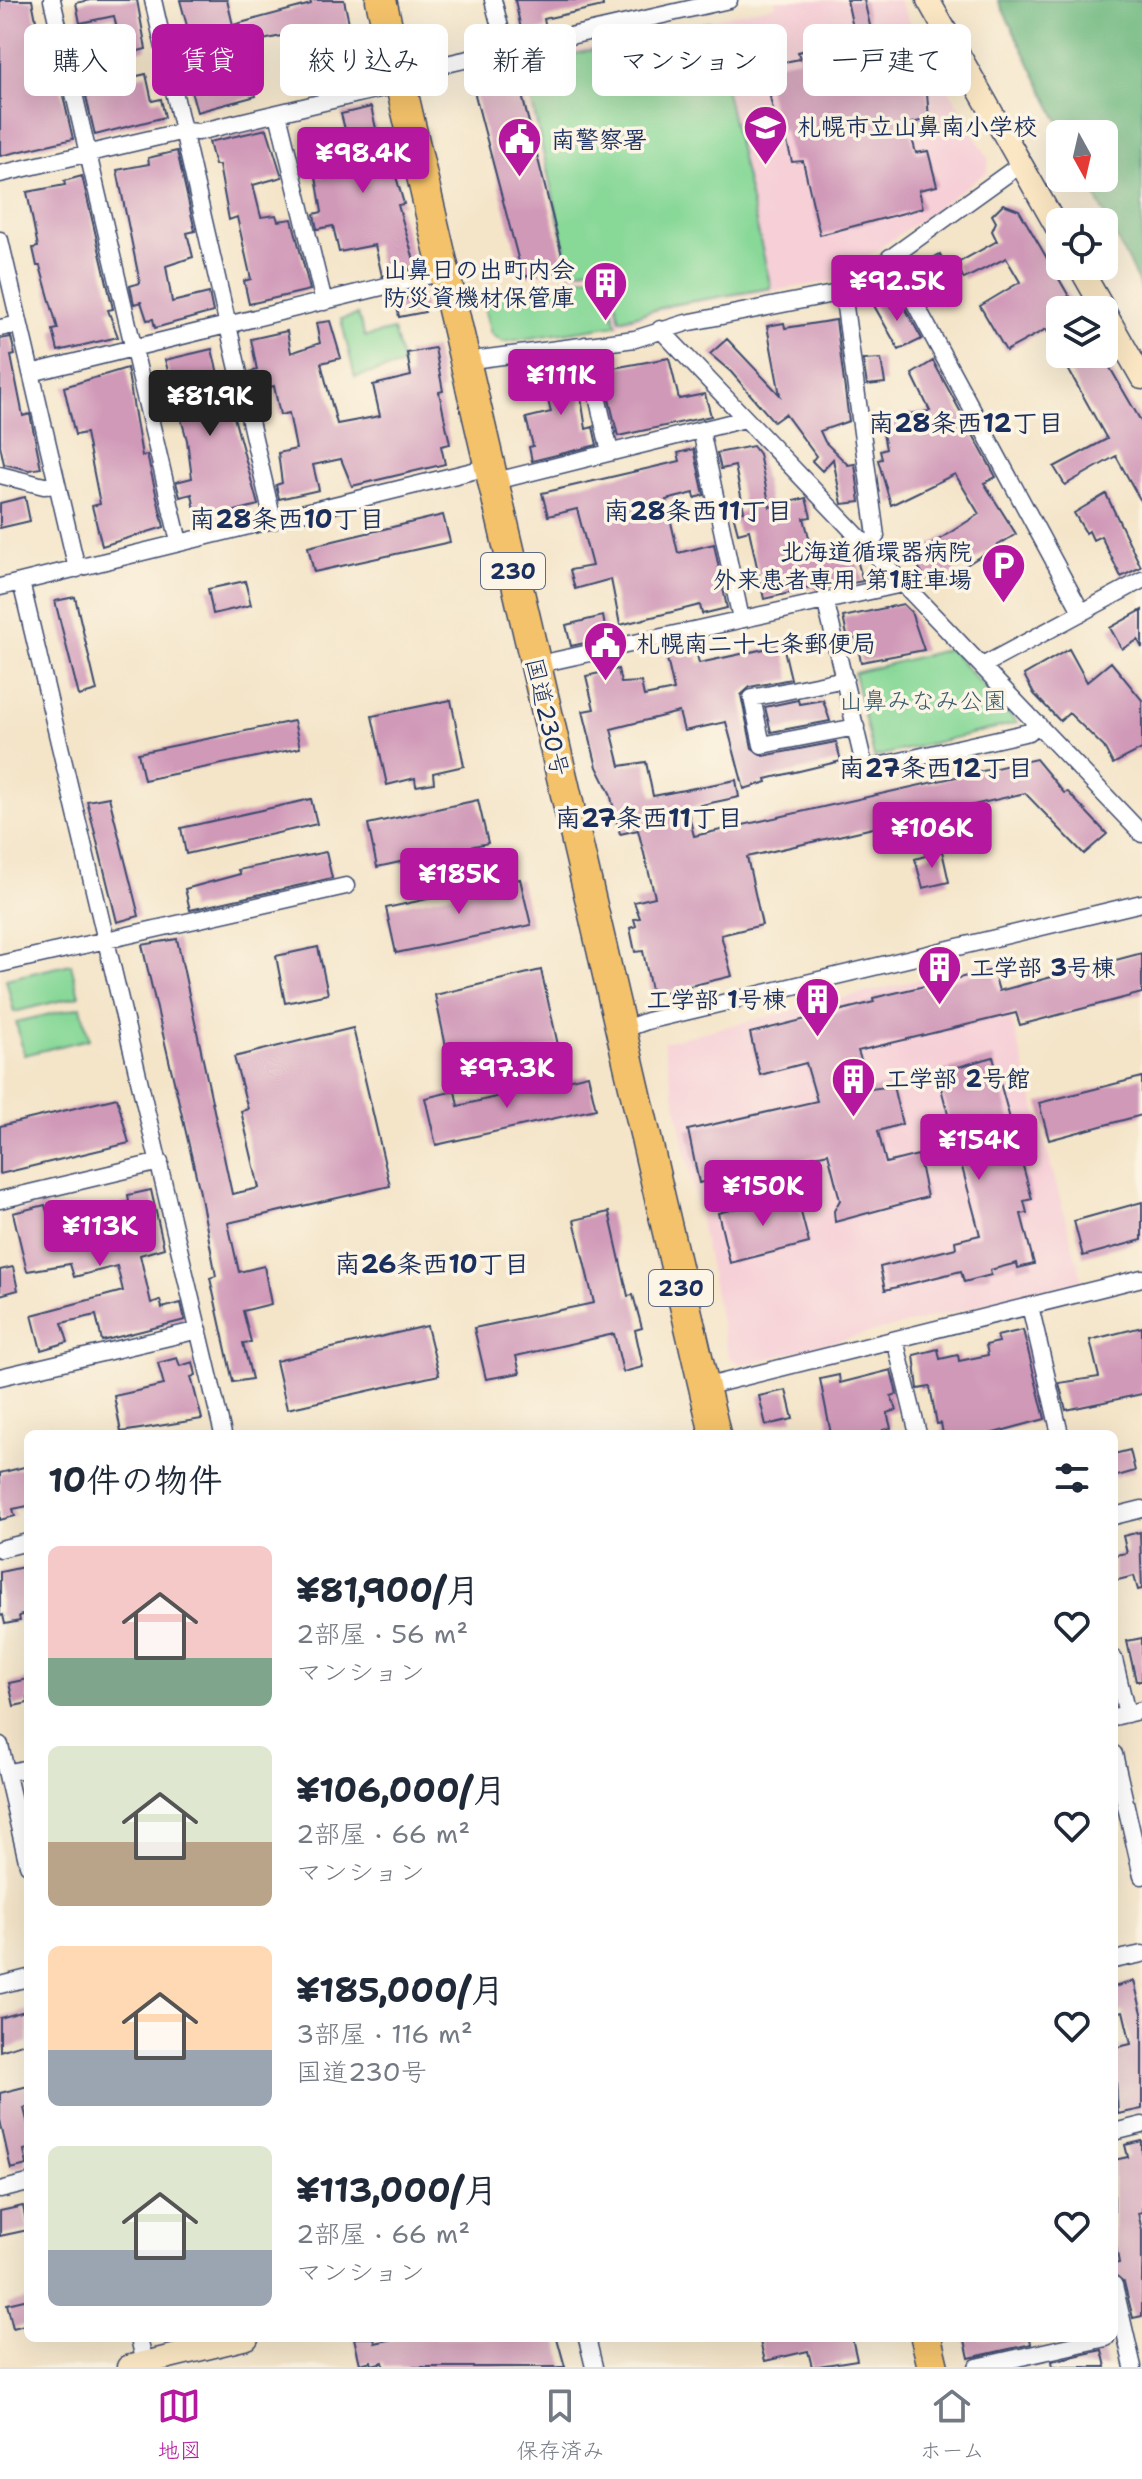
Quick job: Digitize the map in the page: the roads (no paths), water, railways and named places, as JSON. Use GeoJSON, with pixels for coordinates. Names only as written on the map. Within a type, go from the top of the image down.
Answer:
{"type":"FeatureCollection","features":[{"type":"Feature","properties":{"kind":"highway","name":"国道230号"},"geometry":{"type":"LineString","coordinates":[[381,0],[386,24]]}},
{"type":"Feature","properties":{"kind":"highway","name":"国道230号"},"geometry":{"type":"LineString","coordinates":[[403,96],[714,1430]]}},
{"type":"Feature","properties":{"kind":"highway"},"geometry":{"type":"LineString","coordinates":[[927,2342],[933,2367]]}},
{"type":"Feature","properties":{"kind":"street"},"geometry":{"type":"LineString","coordinates":[[52,0],[179,542]]}},
{"type":"Feature","properties":{"kind":"street"},"geometry":{"type":"LineString","coordinates":[[153,0],[273,521]]}},
{"type":"Feature","properties":{"kind":"street"},"geometry":{"type":"LineString","coordinates":[[493,0],[499,24]]}},
{"type":"Feature","properties":{"kind":"street"},"geometry":{"type":"LineString","coordinates":[[576,31],[666,7],[729,0]]}},
{"type":"Feature","properties":{"kind":"street"},"geometry":{"type":"LineString","coordinates":[[928,0],[1046,208]]}},
{"type":"Feature","properties":{"kind":"street"},"geometry":{"type":"LineString","coordinates":[[0,174],[184,131],[198,132],[278,114],[342,96]]}},
{"type":"Feature","properties":{"kind":"street"},"geometry":{"type":"LineString","coordinates":[[278,114],[324,302]]}},
{"type":"Feature","properties":{"kind":"street"},"geometry":{"type":"LineString","coordinates":[[464,361],[635,339],[660,329],[843,292],[1021,164]]}},
{"type":"Feature","properties":{"kind":"street"},"geometry":{"type":"LineString","coordinates":[[0,240],[77,569]]}},
{"type":"Feature","properties":{"kind":"street"},"geometry":{"type":"LineString","coordinates":[[890,257],[1082,613]]}},
{"type":"Feature","properties":{"kind":"street"},"geometry":{"type":"LineString","coordinates":[[31,373],[443,272]]}},
{"type":"Feature","properties":{"kind":"street"},"geometry":{"type":"LineString","coordinates":[[843,292],[876,536],[866,546]]}},
{"type":"Feature","properties":{"kind":"street"},"geometry":{"type":"LineString","coordinates":[[0,328],[19,324]]}},
{"type":"Feature","properties":{"kind":"street"},"geometry":{"type":"LineString","coordinates":[[660,329],[1142,834]]}},
{"type":"Feature","properties":{"kind":"street"},"geometry":{"type":"LineString","coordinates":[[1118,335],[1142,378]]}},
{"type":"Feature","properties":{"kind":"street"},"geometry":{"type":"LineString","coordinates":[[585,345],[610,452]]}},
{"type":"Feature","properties":{"kind":"street"},"geometry":{"type":"LineString","coordinates":[[0,587],[179,542],[610,452],[745,419]]}},
{"type":"Feature","properties":{"kind":"street"},"geometry":{"type":"LineString","coordinates":[[701,430],[741,619]]}},
{"type":"Feature","properties":{"kind":"street"},"geometry":{"type":"LineString","coordinates":[[0,475],[44,486],[57,485]]}},
{"type":"Feature","properties":{"kind":"street"},"geometry":{"type":"LineString","coordinates":[[982,666],[1142,580]]}},
{"type":"Feature","properties":{"kind":"street"},"geometry":{"type":"LineString","coordinates":[[21,582],[222,1430]]}},
{"type":"Feature","properties":{"kind":"street"},"geometry":{"type":"LineString","coordinates":[[535,665],[902,584]]}},
{"type":"Feature","properties":{"kind":"street"},"geometry":{"type":"LineString","coordinates":[[825,599],[865,769],[1029,732],[1038,724]]}},
{"type":"Feature","properties":{"kind":"street"},"geometry":{"type":"LineString","coordinates":[[845,679],[752,698],[762,745],[856,727]]}},
{"type":"Feature","properties":{"kind":"street"},"geometry":{"type":"LineString","coordinates":[[0,964],[346,886]]}},
{"type":"Feature","properties":{"kind":"street"},"geometry":{"type":"LineString","coordinates":[[619,1031],[662,1017],[1142,903]]}},
{"type":"Feature","properties":{"kind":"street"},"geometry":{"type":"LineString","coordinates":[[0,1200],[160,1162]]}},
{"type":"Feature","properties":{"kind":"street"},"geometry":{"type":"LineString","coordinates":[[704,1387],[1142,1278]]}},
{"type":"Feature","properties":{"kind":"street"},"geometry":{"type":"LineString","coordinates":[[1030,1306],[1059,1430]]}},
{"type":"Feature","properties":{"kind":"street"},"geometry":{"type":"LineString","coordinates":[[0,1377],[199,1330]]}},
{"type":"Feature","properties":{"kind":"street"},"geometry":{"type":"LineString","coordinates":[[895,1340],[917,1430]]}},
{"type":"Feature","properties":{"kind":"street"},"geometry":{"type":"LineString","coordinates":[[1118,1515],[1142,1509]]}},
{"type":"Feature","properties":{"kind":"street"},"geometry":{"type":"LineString","coordinates":[[0,1549],[24,1543]]}},
{"type":"Feature","properties":{"kind":"street"},"geometry":{"type":"LineString","coordinates":[[1118,1675],[1128,1714]]}},
{"type":"Feature","properties":{"kind":"street"},"geometry":{"type":"LineString","coordinates":[[0,1745],[5,1778],[24,1850]]}},
{"type":"Feature","properties":{"kind":"street"},"geometry":{"type":"LineString","coordinates":[[5,1778],[24,1770]]}},
{"type":"Feature","properties":{"kind":"street"},"geometry":{"type":"LineString","coordinates":[[1118,1771],[1142,1876]]}},
{"type":"Feature","properties":{"kind":"street"},"geometry":{"type":"LineString","coordinates":[[1118,1959],[1142,1954]]}},
{"type":"Feature","properties":{"kind":"street"},"geometry":{"type":"LineString","coordinates":[[0,1985],[24,1979]]}},
{"type":"Feature","properties":{"kind":"street"},"geometry":{"type":"LineString","coordinates":[[1118,2131],[1142,2125]]}},
{"type":"Feature","properties":{"kind":"street"},"geometry":{"type":"LineString","coordinates":[[0,2190],[24,2184]]}},
{"type":"Feature","properties":{"kind":"street"},"geometry":{"type":"LineString","coordinates":[[1120,2335],[1133,2367]]}},
{"type":"Feature","properties":{"kind":"street"},"geometry":{"type":"LineString","coordinates":[[139,2342],[139,2366],[232,2342]]}},
{"type":"Feature","properties":{"kind":"street"},"geometry":{"type":"LineString","coordinates":[[588,2342],[594,2367]]}},
{"type":"Feature","properties":{"kind":"street"},"geometry":{"type":"LineString","coordinates":[[977,2367],[1088,2342]]}},
{"type":"Feature","properties":{"kind":"place","name":"札幌市立山鼻南小学校"},"geometry":{"type":"Point","coordinates":[766,166]}},
{"type":"Feature","properties":{"kind":"place","name":"南警察署"},"geometry":{"type":"Point","coordinates":[520,179]}},
{"type":"Feature","properties":{"kind":"place","name":"山鼻日の出町内会 防災資機材保管庫"},"geometry":{"type":"Point","coordinates":[606,323]}},
{"type":"Feature","properties":{"kind":"place","name":"北海道循環器病院 外来患者専用 第1駐車場"},"geometry":{"type":"Point","coordinates":[1003,605]}},
{"type":"Feature","properties":{"kind":"place","name":"札幌南二十七条郵便局"},"geometry":{"type":"Point","coordinates":[605,683]}},
{"type":"Feature","properties":{"kind":"place","name":"工学部 3号棟"},"geometry":{"type":"Point","coordinates":[939,1007]}},
{"type":"Feature","properties":{"kind":"place","name":"工学部 1号棟"},"geometry":{"type":"Point","coordinates":[817,1039]}},
{"type":"Feature","properties":{"kind":"place","name":"工学部 2号館"},"geometry":{"type":"Point","coordinates":[854,1118]}},
{"type":"Feature","properties":{"kind":"district","name":"南28条西12丁目"},"geometry":{"type":"Point","coordinates":[966,423]}},
{"type":"Feature","properties":{"kind":"district","name":"南28条西11丁目"},"geometry":{"type":"Point","coordinates":[698,511]}},
{"type":"Feature","properties":{"kind":"district","name":"南28条西10丁目"},"geometry":{"type":"Point","coordinates":[287,519]}},
{"type":"Feature","properties":{"kind":"district","name":"南27条西12丁目"},"geometry":{"type":"Point","coordinates":[936,768]}},
{"type":"Feature","properties":{"kind":"district","name":"南27条西11丁目"},"geometry":{"type":"Point","coordinates":[649,818]}},
{"type":"Feature","properties":{"kind":"district","name":"南26条西10丁目"},"geometry":{"type":"Point","coordinates":[432,1264]}},
{"type":"Feature","properties":{"kind":"park label","name":"山鼻みなみ公園"},"geometry":{"type":"Point","coordinates":[923,701]}}]}
